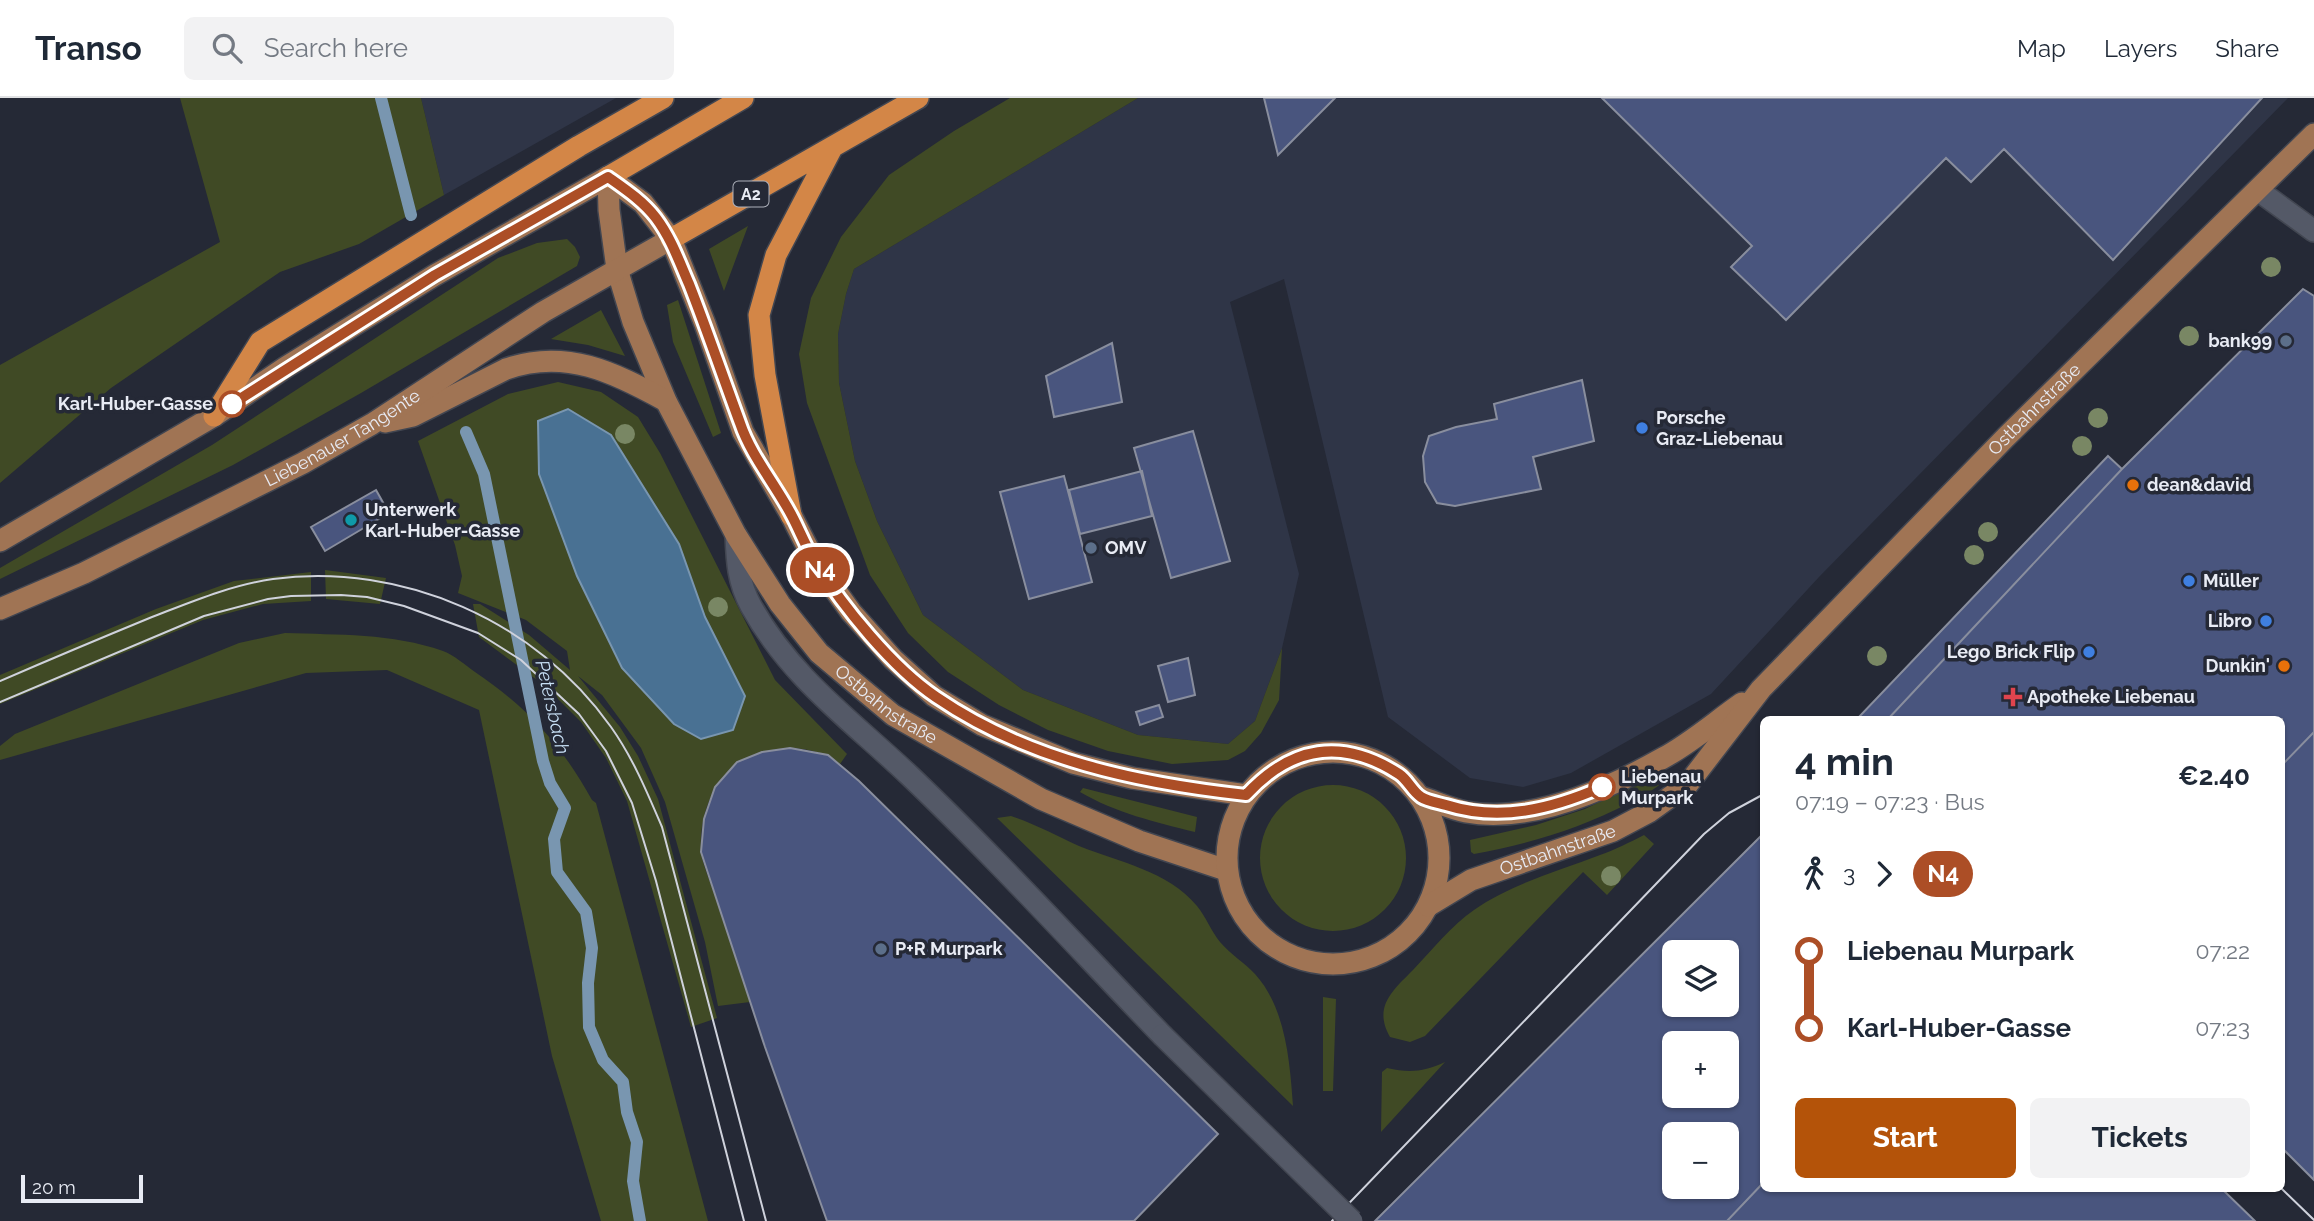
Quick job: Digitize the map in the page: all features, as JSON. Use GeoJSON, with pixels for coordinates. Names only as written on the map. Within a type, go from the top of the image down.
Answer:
{"type":"FeatureCollection","features":[{"type":"Feature","properties":{"kind":"highway"},"geometry":{"type":"LineString","coordinates":[[214,416],[260,342],[579,146],[663,98]]}},
{"type":"Feature","properties":{"kind":"highway"},"geometry":{"type":"LineString","coordinates":[[608,177],[743,98]]}},
{"type":"Feature","properties":{"kind":"highway","name":"A2"},"geometry":{"type":"LineString","coordinates":[[671,239],[918,98]]}},
{"type":"Feature","properties":{"kind":"highway"},"geometry":{"type":"LineString","coordinates":[[791,515],[764,364],[759,315],[776,255],[832,148]]}},
{"type":"Feature","properties":{"kind":"main road","name":"Ostbahnstraße"},"geometry":{"type":"LineString","coordinates":[[1428,906],[1471,880],[1613,831],[1649,812],[1688,784],[1761,690],[2006,437],[2314,134]]}},
{"type":"Feature","properties":{"kind":"main road"},"geometry":{"type":"LineString","coordinates":[[0,541],[214,416],[286,367],[424,282],[608,177]]}},
{"type":"Feature","properties":{"kind":"main road","name":"Ostbahnstraße"},"geometry":{"type":"LineString","coordinates":[[608,177],[643,203],[671,239],[705,324],[743,432],[815,562],[851,612],[893,659],[944,702],[982,725],[1073,763],[1132,778],[1246,795]]}},
{"type":"Feature","properties":{"kind":"main road","name":"Ostbahnstraße"},"geometry":{"type":"LineString","coordinates":[[608,177],[608,210],[617,269],[633,322],[666,401],[736,535],[779,604],[819,653],[892,715],[1041,799],[1139,841],[1226,870]]}},
{"type":"Feature","properties":{"kind":"main road","name":"Liebenauer Tangente"},"geometry":{"type":"LineString","coordinates":[[0,609],[84,573],[303,463],[372,425],[543,312],[671,239]]}},
{"type":"Feature","properties":{"kind":"main road"},"geometry":{"type":"LineString","coordinates":[[372,425],[412,416],[521,364],[564,362],[590,365],[666,401]]}},
{"type":"Feature","properties":{"kind":"main road","name":"Ostbahnstraße"},"geometry":{"type":"LineString","coordinates":[[1421,797],[1466,811],[1504,814],[1546,808],[1588,793],[1665,757],[1761,690]]}},
{"type":"Feature","properties":{"kind":"main road","name":"Ostbahnstraße"},"geometry":{"type":"LineString","coordinates":[[1329,750],[1355,753],[1378,761],[1402,776],[1421,797],[1433,822],[1439,851],[1437,879],[1428,906],[1415,927],[1396,944],[1374,956],[1349,964],[1322,965],[1296,959],[1262,939],[1238,907],[1226,870],[1229,830],[1246,795],[1262,778],[1281,764],[1305,754],[1329,750]]}},
{"type":"Feature","properties":{"kind":"lane"},"geometry":{"type":"LineString","coordinates":[[2259,191],[2314,231]]}},
{"type":"Feature","properties":{"kind":"lane"},"geometry":{"type":"LineString","coordinates":[[736,535],[738,572],[750,605],[778,647],[807,683],[910,776],[1162,1035],[1352,1221]]}},
{"type":"Feature","properties":{"kind":"shaded area"},"geometry":{"type":"Polygon","coordinates":[[[421,98],[616,98],[444,195],[421,98]]]}},
{"type":"Feature","properties":{"kind":"shaded area","name":"Porsche Graz-Liebenau"},"geometry":{"type":"Polygon","coordinates":[[[1138,98],[2288,98],[1819,577],[1711,694],[1571,773],[1523,787],[1470,778],[1388,717],[1284,279],[1230,302],[1299,574],[1282,648],[1255,721],[1228,744],[1138,735],[1023,690],[923,615],[877,521],[855,461],[839,383],[838,334],[854,269],[1138,98]]]}},
{"type":"Feature","properties":{"kind":"green space"},"geometry":{"type":"Polygon","coordinates":[[[180,98],[421,98],[444,195],[359,244],[280,272],[111,388],[0,483],[0,365],[220,242],[180,98]]]}},
{"type":"Feature","properties":{"kind":"green space"},"geometry":{"type":"Polygon","coordinates":[[[1010,98],[1138,98],[854,269],[838,334],[839,383],[855,461],[877,521],[923,615],[1023,690],[1138,735],[1228,744],[1255,721],[1282,648],[1279,700],[1261,733],[1245,751],[1228,760],[1172,764],[1108,751],[1048,730],[999,705],[948,672],[908,633],[870,575],[807,403],[799,354],[811,298],[841,237],[889,175],[954,131],[1010,98]]]}},
{"type":"Feature","properties":{"kind":"green space"},"geometry":{"type":"Polygon","coordinates":[[[748,226],[724,291],[709,249],[748,226]]]}},
{"type":"Feature","properties":{"kind":"green space"},"geometry":{"type":"Polygon","coordinates":[[[567,239],[580,257],[577,266],[233,465],[0,579],[0,568],[212,445],[498,258],[537,243],[567,239]]]}},
{"type":"Feature","properties":{"kind":"green space"},"geometry":{"type":"Polygon","coordinates":[[[678,300],[721,433],[713,437],[673,342],[667,305],[678,300]]]}},
{"type":"Feature","properties":{"kind":"green space"},"geometry":{"type":"Polygon","coordinates":[[[601,310],[625,356],[588,345],[551,339],[601,310]]]}},
{"type":"Feature","properties":{"kind":"green space"},"geometry":{"type":"Polygon","coordinates":[[[558,382],[601,392],[638,417],[660,453],[775,680],[847,754],[840,764],[812,751],[791,748],[769,751],[745,760],[732,769],[714,792],[703,819],[702,856],[750,1002],[718,1006],[705,942],[665,802],[641,748],[602,695],[578,676],[620,727],[638,756],[658,799],[717,1018],[691,1027],[627,801],[606,758],[581,722],[545,686],[479,637],[473,604],[480,604],[529,635],[570,670],[567,651],[526,620],[458,593],[462,576],[455,545],[418,441],[508,394],[558,382]]]}},
{"type":"Feature","properties":{"kind":"green space"},"geometry":{"type":"Polygon","coordinates":[[[325,570],[386,578],[380,604],[326,599],[325,570]]]}},
{"type":"Feature","properties":{"kind":"green space"},"geometry":{"type":"Polygon","coordinates":[[[311,572],[311,601],[263,604],[203,620],[0,704],[0,675],[156,609],[234,581],[311,572]]]}},
{"type":"Feature","properties":{"kind":"green space"},"geometry":{"type":"Polygon","coordinates":[[[285,633],[385,638],[424,645],[447,653],[494,685],[527,713],[568,761],[596,803],[708,1221],[601,1221],[552,1056],[479,710],[387,670],[306,673],[0,760],[0,746],[15,734],[239,643],[285,633]]]}},
{"type":"Feature","properties":{"kind":"green space"},"geometry":{"type":"Polygon","coordinates":[[[1658,773],[1663,775],[1665,780],[1657,787],[1591,821],[1514,845],[1474,854],[1471,852],[1470,840],[1536,825],[1585,809],[1658,773]]]}},
{"type":"Feature","properties":{"kind":"green space"},"geometry":{"type":"Polygon","coordinates":[[[1333,785],[1361,790],[1385,806],[1401,830],[1406,858],[1401,886],[1385,910],[1361,926],[1333,931],[1305,926],[1281,910],[1265,886],[1260,858],[1265,830],[1281,806],[1305,790],[1333,785]]]}},
{"type":"Feature","properties":{"kind":"green space"},"geometry":{"type":"Polygon","coordinates":[[[1083,788],[1197,817],[1195,832],[1108,806],[1080,792],[1083,788]]]}},
{"type":"Feature","properties":{"kind":"green space"},"geometry":{"type":"Polygon","coordinates":[[[1011,816],[1157,876],[1172,884],[1197,906],[1220,942],[1255,974],[1274,1003],[1288,1054],[1293,1106],[997,818],[1011,816]]]}},
{"type":"Feature","properties":{"kind":"green space"},"geometry":{"type":"Polygon","coordinates":[[[1644,835],[1654,844],[1607,895],[1583,872],[1425,1036],[1410,1042],[1390,1037],[1383,1017],[1387,1000],[1442,938],[1466,916],[1519,885],[1611,851],[1644,835]]]}},
{"type":"Feature","properties":{"kind":"green space"},"geometry":{"type":"Polygon","coordinates":[[[1323,997],[1336,999],[1333,1091],[1323,1091],[1323,997]]]}},
{"type":"Feature","properties":{"kind":"green space"},"geometry":{"type":"Polygon","coordinates":[[[1445,1062],[1381,1132],[1382,1072],[1387,1068],[1402,1071],[1423,1070],[1445,1062]]]}},
{"type":"Feature","properties":{"kind":"water"},"geometry":{"type":"Polygon","coordinates":[[[568,409],[611,435],[679,544],[705,617],[745,696],[733,730],[701,739],[674,724],[622,668],[577,576],[539,474],[538,421],[568,409]]]}},
{"type":"Feature","properties":{"kind":"building"},"geometry":{"type":"Polygon","coordinates":[[[1264,98],[1335,98],[1278,155],[1264,98]]]}},
{"type":"Feature","properties":{"kind":"building"},"geometry":{"type":"Polygon","coordinates":[[[1602,98],[2262,98],[2113,260],[2004,149],[1971,182],[1946,158],[1786,320],[1731,267],[1752,246],[1602,98]]]}},
{"type":"Feature","properties":{"kind":"building"},"geometry":{"type":"Polygon","coordinates":[[[2303,289],[2314,296],[2314,732],[2285,762],[2285,716],[1891,716],[2122,469],[2303,289]]]}},
{"type":"Feature","properties":{"kind":"building"},"geometry":{"type":"Polygon","coordinates":[[[1112,343],[1122,402],[1054,417],[1046,376],[1112,343]]]}},
{"type":"Feature","properties":{"kind":"building"},"geometry":{"type":"Polygon","coordinates":[[[1582,380],[1594,441],[1533,457],[1541,489],[1455,506],[1437,503],[1425,482],[1423,456],[1429,436],[1456,427],[1497,419],[1494,404],[1582,380]]]}},
{"type":"Feature","properties":{"kind":"building"},"geometry":{"type":"Polygon","coordinates":[[[1193,431],[1230,561],[1171,578],[1134,448],[1193,431]]]}},
{"type":"Feature","properties":{"kind":"building"},"geometry":{"type":"Polygon","coordinates":[[[2108,456],[2122,469],[1891,716],[1860,716],[2108,456]]]}},
{"type":"Feature","properties":{"kind":"building"},"geometry":{"type":"Polygon","coordinates":[[[1142,471],[1152,516],[1080,534],[1069,490],[1142,471]]]}},
{"type":"Feature","properties":{"kind":"building"},"geometry":{"type":"Polygon","coordinates":[[[1064,476],[1092,582],[1029,599],[1000,492],[1064,476]]]}},
{"type":"Feature","properties":{"kind":"building","name":"Unterwerk Karl-Huber-Gasse"},"geometry":{"type":"Polygon","coordinates":[[[376,490],[389,513],[325,551],[311,527],[376,490]]]}},
{"type":"Feature","properties":{"kind":"building"},"geometry":{"type":"Polygon","coordinates":[[[1188,658],[1195,695],[1168,702],[1158,666],[1188,658]]]}},
{"type":"Feature","properties":{"kind":"building"},"geometry":{"type":"Polygon","coordinates":[[[1159,705],[1163,717],[1140,725],[1136,712],[1159,705]]]}},
{"type":"Feature","properties":{"kind":"building"},"geometry":{"type":"Polygon","coordinates":[[[2314,732],[2314,1180],[2285,1151],[2285,762],[2314,732]]]}},
{"type":"Feature","properties":{"kind":"building","name":"P+R Murpark"},"geometry":{"type":"Polygon","coordinates":[[[790,748],[828,755],[859,781],[1218,1134],[1134,1221],[827,1221],[765,1047],[701,852],[704,819],[715,787],[737,762],[762,752],[790,748]]]}},
{"type":"Feature","properties":{"kind":"building"},"geometry":{"type":"Polygon","coordinates":[[[1760,837],[1760,1186],[1727,1221],[1375,1221],[1760,837]]]}},
{"type":"Feature","properties":{"kind":"building"},"geometry":{"type":"Polygon","coordinates":[[[1760,1186],[1760,1192],[2225,1192],[2255,1221],[1727,1221],[1760,1186]]]}},
{"type":"Feature","properties":{"kind":"waterway","name":"Petersbach"},"geometry":{"type":"LineString","coordinates":[[381,98],[411,215]]}},
{"type":"Feature","properties":{"kind":"waterway","name":"Petersbach"},"geometry":{"type":"LineString","coordinates":[[466,432],[484,474],[543,761],[550,783],[565,808],[554,839],[557,872],[586,912],[592,948],[588,983],[589,1027],[603,1060],[623,1082],[627,1112],[637,1142],[633,1181],[640,1221]]}},
{"type":"Feature","properties":{"kind":"tram line"},"geometry":{"type":"LineString","coordinates":[[0,681],[211,595],[273,579],[322,576],[370,580],[417,590],[463,607],[505,629],[545,657],[580,690],[611,727],[633,763],[662,827],[766,1221]]}},
{"type":"Feature","properties":{"kind":"tram line"},"geometry":{"type":"LineString","coordinates":[[0,702],[204,616],[268,599],[291,596],[367,597],[404,606],[478,633],[521,660],[579,714],[606,751],[632,803],[656,881],[744,1221]]}},
{"type":"Feature","properties":{"kind":"tram line"},"geometry":{"type":"LineString","coordinates":[[1332,1221],[1704,834],[1729,813],[1760,796]]}},
{"type":"Feature","properties":{"kind":"tram line"},"geometry":{"type":"LineString","coordinates":[[2285,1192],[2314,1220]]}},
{"type":"Feature","properties":{"kind":"bus line","name":"N4"},"geometry":{"type":"LineString","coordinates":[[232,404],[286,367],[435,275],[608,177],[643,203],[671,239],[705,324],[743,432],[815,562],[851,612],[893,659],[934,696],[982,725],[1073,763],[1132,778],[1205,790],[1246,795],[1262,778],[1281,764],[1305,754],[1329,750],[1355,753],[1378,761],[1402,776],[1421,797],[1466,811],[1504,814],[1546,808],[1602,787]]}},
{"type":"Feature","properties":{"kind":"place","name":"bank99"},"geometry":{"type":"Point","coordinates":[2286,341]}},
{"type":"Feature","properties":{"kind":"place","name":"Karl-Huber-Gasse"},"geometry":{"type":"Point","coordinates":[232,404]}},
{"type":"Feature","properties":{"kind":"place","name":"Porsche Graz-Liebenau"},"geometry":{"type":"Point","coordinates":[1642,428]}},
{"type":"Feature","properties":{"kind":"place","name":"dean&david"},"geometry":{"type":"Point","coordinates":[2133,485]}},
{"type":"Feature","properties":{"kind":"place","name":"Unterwerk Karl-Huber-Gasse"},"geometry":{"type":"Point","coordinates":[351,520]}},
{"type":"Feature","properties":{"kind":"place","name":"OMV"},"geometry":{"type":"Point","coordinates":[1091,548]}},
{"type":"Feature","properties":{"kind":"place","name":"Müller"},"geometry":{"type":"Point","coordinates":[2189,581]}},
{"type":"Feature","properties":{"kind":"place","name":"Libro"},"geometry":{"type":"Point","coordinates":[2266,621]}},
{"type":"Feature","properties":{"kind":"place","name":"Lego Brick Flip"},"geometry":{"type":"Point","coordinates":[2089,652]}},
{"type":"Feature","properties":{"kind":"place","name":"Dunkin'"},"geometry":{"type":"Point","coordinates":[2284,666]}},
{"type":"Feature","properties":{"kind":"place","name":"Apotheke Liebenau"},"geometry":{"type":"Point","coordinates":[2013,697]}},
{"type":"Feature","properties":{"kind":"place","name":"Liebenau Murpark"},"geometry":{"type":"Point","coordinates":[1602,787]}},
{"type":"Feature","properties":{"kind":"place","name":"P+R Murpark"},"geometry":{"type":"Point","coordinates":[881,949]}}]}
